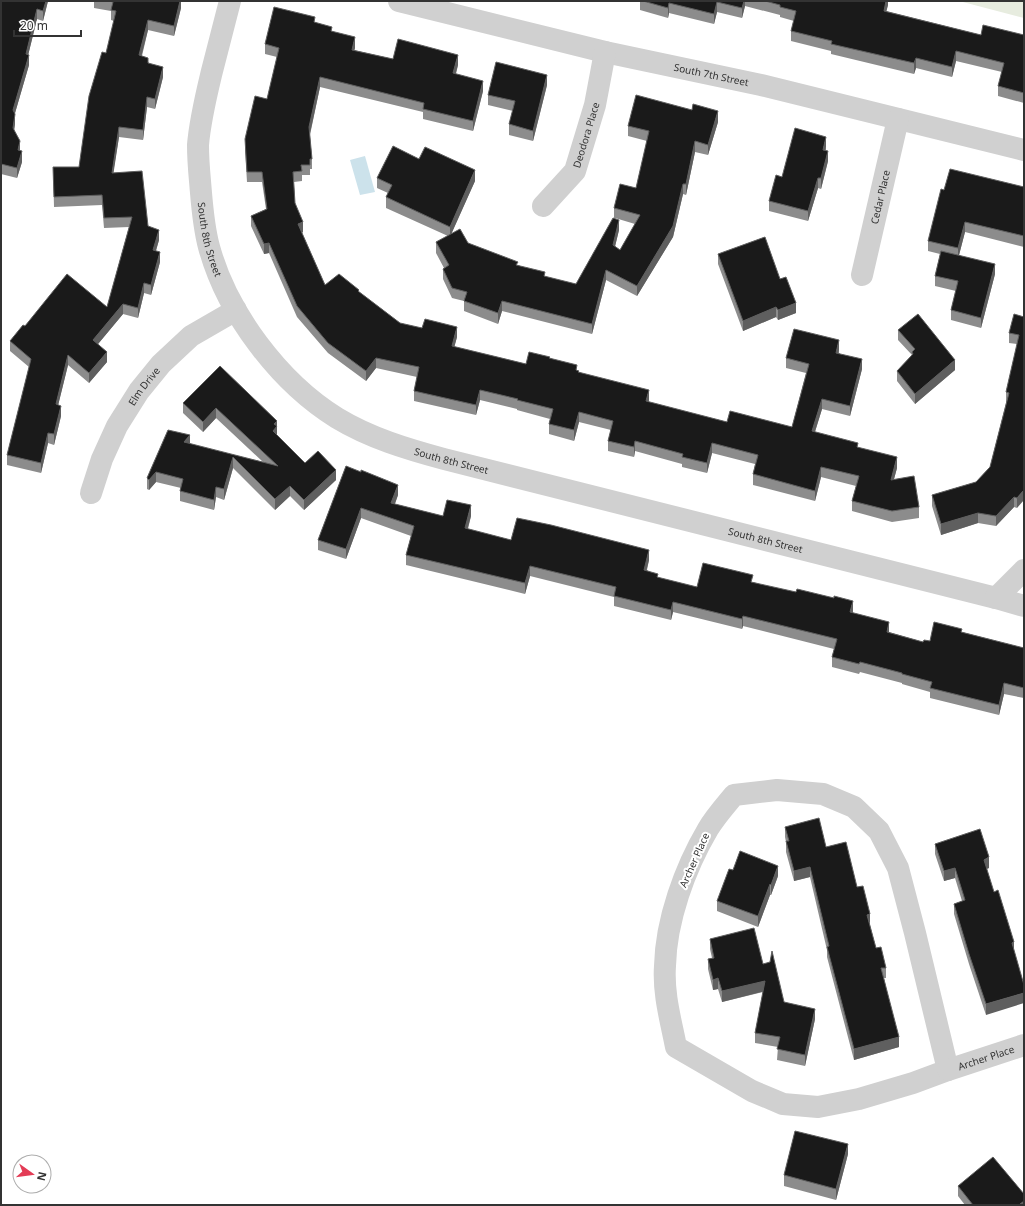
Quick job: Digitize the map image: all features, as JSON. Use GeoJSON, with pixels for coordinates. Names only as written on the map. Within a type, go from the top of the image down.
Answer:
{"type":"FeatureCollection","features":[{"type":"Feature","properties":{"kind":"street","name":"South 8th Street"},"geometry":{"type":"LineString","coordinates":[[230,1],[203,107],[198,146],[203,217],[209,248],[221,280],[236,310],[252,336],[280,369],[315,402],[337,418],[401,447],[1024,606]]}},
{"type":"Feature","properties":{"kind":"street","name":"South 7th Street"},"geometry":{"type":"LineString","coordinates":[[398,1],[605,52],[761,85],[1024,150]]}},
{"type":"Feature","properties":{"kind":"street","name":"Deodora Place"},"geometry":{"type":"LineString","coordinates":[[543,206],[575,171],[595,105],[605,52]]}},
{"type":"Feature","properties":{"kind":"street","name":"Cedar Place"},"geometry":{"type":"LineString","coordinates":[[862,275],[898,119]]}},
{"type":"Feature","properties":{"kind":"street","name":"Elm Drive"},"geometry":{"type":"LineString","coordinates":[[91,493],[102,459],[117,426],[139,391],[161,364],[191,336],[236,310]]}},
{"type":"Feature","properties":{"kind":"street"},"geometry":{"type":"LineString","coordinates":[[996,598],[1024,570]]}},
{"type":"Feature","properties":{"kind":"street","name":"Archer Place"},"geometry":{"type":"LineString","coordinates":[[948,1070],[898,868],[880,831],[854,807],[823,794],[777,790],[734,795],[709,828],[694,854],[676,901],[668,929],[664,967],[667,1005],[676,1047],[718,1072],[783,1104],[818,1107],[860,1099],[913,1083],[1024,1045]]}},
{"type":"Feature","properties":{"kind":"shaded area"},"geometry":{"type":"Polygon","coordinates":[[[959,1],[1024,1],[1024,18],[959,1]]]}},
{"type":"Feature","properties":{"kind":"water"},"geometry":{"type":"Polygon","coordinates":[[[365,156],[375,192],[360,195],[350,160],[365,156]]]}},
{"type":"Feature","properties":{"kind":"building"},"geometry":{"type":"Polygon","coordinates":[[[1,1],[46,1],[43,11],[37,9],[26,54],[29,55],[13,110],[15,114],[13,128],[20,141],[18,150],[22,151],[17,168],[1,164],[1,1]]]}},
{"type":"Feature","properties":{"kind":"building"},"geometry":{"type":"Polygon","coordinates":[[[109,1],[180,1],[174,26],[148,20],[139,55],[148,58],[148,63],[163,67],[155,99],[147,97],[143,130],[119,127],[112,173],[142,171],[148,226],[159,230],[153,250],[160,252],[151,285],[144,283],[138,308],[123,304],[93,340],[107,352],[89,373],[68,355],[56,404],[61,406],[54,434],[48,433],[41,463],[7,455],[31,359],[10,341],[23,325],[25,326],[67,274],[107,307],[132,217],[104,218],[102,195],[54,197],[53,167],[79,167],[89,96],[102,52],[106,53],[116,11],[111,10],[113,2],[109,1]]]}},
{"type":"Feature","properties":{"kind":"building"},"geometry":{"type":"Polygon","coordinates":[[[643,1],[744,1],[742,8],[717,2],[714,14],[669,3],[668,8],[643,1]]]}},
{"type":"Feature","properties":{"kind":"building"},"geometry":{"type":"Polygon","coordinates":[[[765,1],[886,1],[884,11],[981,35],[983,25],[1024,35],[1024,93],[998,86],[1004,63],[956,51],[952,67],[916,58],[914,63],[831,44],[832,41],[791,31],[796,11],[765,1]]]}},
{"type":"Feature","properties":{"kind":"building"},"geometry":{"type":"Polygon","coordinates":[[[274,7],[315,17],[314,22],[332,27],[331,31],[355,37],[352,50],[393,59],[398,39],[458,55],[453,73],[483,81],[473,121],[423,109],[424,103],[320,77],[309,127],[312,159],[310,159],[310,165],[301,165],[302,171],[293,172],[295,203],[303,222],[298,224],[325,285],[339,274],[359,290],[358,291],[400,323],[422,328],[425,319],[457,327],[452,346],[526,364],[529,352],[550,357],[549,358],[577,365],[576,370],[579,371],[578,372],[649,390],[646,401],[727,422],[730,411],[792,427],[809,364],[786,358],[794,329],[839,340],[836,353],[862,359],[850,406],[822,399],[812,431],[858,443],[857,447],[897,457],[891,480],[914,476],[919,507],[892,511],[852,501],[859,476],[821,467],[815,491],[753,474],[758,455],[712,443],[707,463],[682,457],[683,454],[635,441],[634,447],[608,441],[613,421],[579,412],[574,430],[549,424],[553,409],[517,400],[518,399],[480,390],[476,405],[414,391],[419,367],[376,358],[366,371],[328,343],[297,306],[269,243],[264,244],[251,216],[267,209],[262,172],[247,172],[245,139],[255,96],[267,99],[279,48],[265,44],[274,7]]]}},
{"type":"Feature","properties":{"kind":"building"},"geometry":{"type":"Polygon","coordinates":[[[496,62],[547,75],[533,131],[509,124],[515,101],[488,95],[496,62]]]}},
{"type":"Feature","properties":{"kind":"building"},"geometry":{"type":"Polygon","coordinates":[[[636,95],[692,110],[693,104],[718,111],[708,145],[695,141],[686,184],[683,184],[673,226],[637,286],[606,270],[592,324],[502,301],[498,313],[464,301],[467,292],[452,288],[443,269],[449,265],[436,242],[460,229],[468,243],[518,262],[516,265],[545,272],[544,276],[576,284],[613,218],[619,220],[613,245],[620,250],[640,215],[614,208],[620,184],[636,188],[649,131],[628,126],[636,95]]]}},
{"type":"Feature","properties":{"kind":"building"},"geometry":{"type":"Polygon","coordinates":[[[795,128],[826,137],[823,150],[828,151],[821,178],[818,178],[808,211],[769,201],[776,175],[782,177],[795,128]]]}},
{"type":"Feature","properties":{"kind":"building"},"geometry":{"type":"Polygon","coordinates":[[[393,146],[419,159],[425,147],[475,170],[450,227],[386,197],[392,185],[377,178],[393,146]]]}},
{"type":"Feature","properties":{"kind":"building"},"geometry":{"type":"Polygon","coordinates":[[[950,169],[1024,187],[1024,236],[965,222],[958,248],[928,241],[941,189],[944,190],[950,169]]]}},
{"type":"Feature","properties":{"kind":"building"},"geometry":{"type":"Polygon","coordinates":[[[765,237],[780,279],[786,277],[796,303],[778,310],[776,307],[743,321],[718,254],[765,237]]]}},
{"type":"Feature","properties":{"kind":"building"},"geometry":{"type":"Polygon","coordinates":[[[941,251],[995,264],[981,318],[951,310],[958,281],[935,276],[941,251]]]}},
{"type":"Feature","properties":{"kind":"building"},"geometry":{"type":"Polygon","coordinates":[[[918,314],[955,360],[915,394],[897,371],[913,354],[912,352],[915,349],[898,330],[918,314]]]}},
{"type":"Feature","properties":{"kind":"building"},"geometry":{"type":"Polygon","coordinates":[[[1014,314],[1024,317],[1024,490],[1017,498],[1014,497],[996,516],[978,513],[941,524],[932,495],[976,482],[990,467],[1009,393],[1006,392],[1019,335],[1009,333],[1014,314]]]}},
{"type":"Feature","properties":{"kind":"building"},"geometry":{"type":"Polygon","coordinates":[[[220,366],[277,421],[274,424],[277,426],[273,431],[305,463],[318,451],[336,470],[304,500],[290,486],[275,499],[233,457],[224,489],[216,487],[214,500],[180,491],[183,479],[156,472],[149,480],[147,478],[168,430],[190,435],[184,442],[278,466],[216,408],[203,422],[183,403],[220,366]]]}},
{"type":"Feature","properties":{"kind":"building"},"geometry":{"type":"Polygon","coordinates":[[[346,466],[361,472],[361,470],[398,485],[391,503],[443,516],[447,500],[471,505],[465,528],[511,540],[517,518],[551,525],[649,550],[644,570],[658,574],[657,577],[697,587],[703,563],[753,575],[751,582],[796,592],[797,589],[853,601],[850,612],[889,622],[887,632],[923,642],[924,640],[930,641],[934,622],[962,629],[961,632],[1024,648],[1024,688],[1004,683],[999,705],[930,688],[932,682],[902,673],[860,662],[859,664],[832,657],[837,639],[743,616],[742,619],[673,602],[671,610],[614,596],[616,587],[530,566],[525,583],[406,555],[414,526],[361,508],[346,549],[318,540],[346,466]]]}},
{"type":"Feature","properties":{"kind":"building"},"geometry":{"type":"Polygon","coordinates":[[[819,818],[826,847],[846,842],[857,887],[863,886],[870,914],[867,915],[876,948],[881,947],[886,968],[881,968],[899,1037],[854,1049],[827,947],[829,946],[810,867],[794,871],[786,841],[789,841],[785,827],[819,818]]]}},
{"type":"Feature","properties":{"kind":"building"},"geometry":{"type":"Polygon","coordinates":[[[980,829],[989,857],[984,860],[994,892],[998,890],[1014,942],[1012,943],[1024,985],[1024,993],[986,1004],[954,904],[965,900],[955,868],[944,871],[935,844],[980,829]]]}},
{"type":"Feature","properties":{"kind":"building"},"geometry":{"type":"Polygon","coordinates":[[[740,851],[778,866],[758,916],[717,901],[729,869],[733,870],[740,851]]]}},
{"type":"Feature","properties":{"kind":"building"},"geometry":{"type":"Polygon","coordinates":[[[754,928],[763,964],[770,962],[772,951],[784,1002],[815,1009],[805,1055],[777,1049],[780,1037],[755,1033],[765,981],[722,991],[718,978],[713,980],[708,959],[714,958],[710,939],[754,928]]]}},
{"type":"Feature","properties":{"kind":"building"},"geometry":{"type":"Polygon","coordinates":[[[795,1131],[848,1144],[836,1189],[784,1175],[795,1131]]]}},
{"type":"Feature","properties":{"kind":"building"},"geometry":{"type":"Polygon","coordinates":[[[993,1157],[1024,1194],[1024,1201],[1019,1205],[973,1205],[958,1186],[993,1157]]]}}]}
